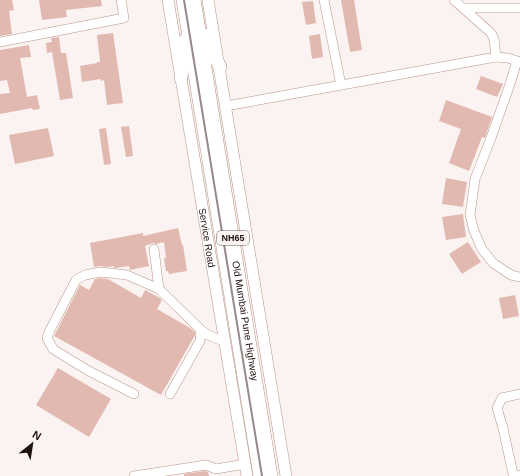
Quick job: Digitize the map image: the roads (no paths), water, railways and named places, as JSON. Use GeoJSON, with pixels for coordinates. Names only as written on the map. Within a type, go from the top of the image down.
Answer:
{"type":"FeatureCollection","features":[{"type":"Feature","properties":{"kind":"highway","name":"Old Mumbai Pune Highway"},"geometry":{"type":"LineString","coordinates":[[183,0],[192,22],[271,476]]}},
{"type":"Feature","properties":{"kind":"highway","name":"Old Mumbai Pune Highway"},"geometry":{"type":"LineString","coordinates":[[194,0],[192,22],[260,476]]}},
{"type":"Feature","properties":{"kind":"highway"},"geometry":{"type":"LineString","coordinates":[[181,78],[192,22]]}},
{"type":"Feature","properties":{"kind":"highway"},"geometry":{"type":"LineString","coordinates":[[192,22],[220,67]]}},
{"type":"Feature","properties":{"kind":"main road","name":"Service Road"},"geometry":{"type":"LineString","coordinates":[[168,0],[247,476]]}},
{"type":"Feature","properties":{"kind":"main road"},"geometry":{"type":"LineString","coordinates":[[208,0],[286,476]]}},
{"type":"Feature","properties":{"kind":"lane"},"geometry":{"type":"LineString","coordinates":[[0,42],[124,18],[121,0]]}},
{"type":"Feature","properties":{"kind":"lane"},"geometry":{"type":"LineString","coordinates":[[324,0],[341,85]]}},
{"type":"Feature","properties":{"kind":"lane"},"geometry":{"type":"LineString","coordinates":[[454,0],[491,33],[494,39],[496,56]]}},
{"type":"Feature","properties":{"kind":"lane"},"geometry":{"type":"LineString","coordinates":[[463,8],[520,8]]}},
{"type":"Feature","properties":{"kind":"lane"},"geometry":{"type":"LineString","coordinates":[[226,106],[496,56],[508,58],[518,62],[476,179],[470,215],[474,231],[482,249],[493,263],[511,275],[520,277]]}},
{"type":"Feature","properties":{"kind":"lane"},"geometry":{"type":"LineString","coordinates":[[154,249],[158,289]]}},
{"type":"Feature","properties":{"kind":"lane"},"geometry":{"type":"LineString","coordinates":[[134,394],[69,359],[54,349],[47,338],[76,280],[85,275],[100,272],[127,275],[158,289],[201,330],[208,335],[225,342]]}},
{"type":"Feature","properties":{"kind":"lane"},"geometry":{"type":"LineString","coordinates":[[170,394],[200,341],[201,330]]}},
{"type":"Feature","properties":{"kind":"lane"},"geometry":{"type":"LineString","coordinates":[[520,394],[502,398],[497,408],[513,474],[520,476]]}},
{"type":"Feature","properties":{"kind":"lane"},"geometry":{"type":"LineString","coordinates":[[134,476],[206,465],[216,472],[245,464]]}},
{"type":"Feature","properties":{"kind":"railway"},"geometry":{"type":"LineString","coordinates":[[184,0],[262,476]]}}]}
